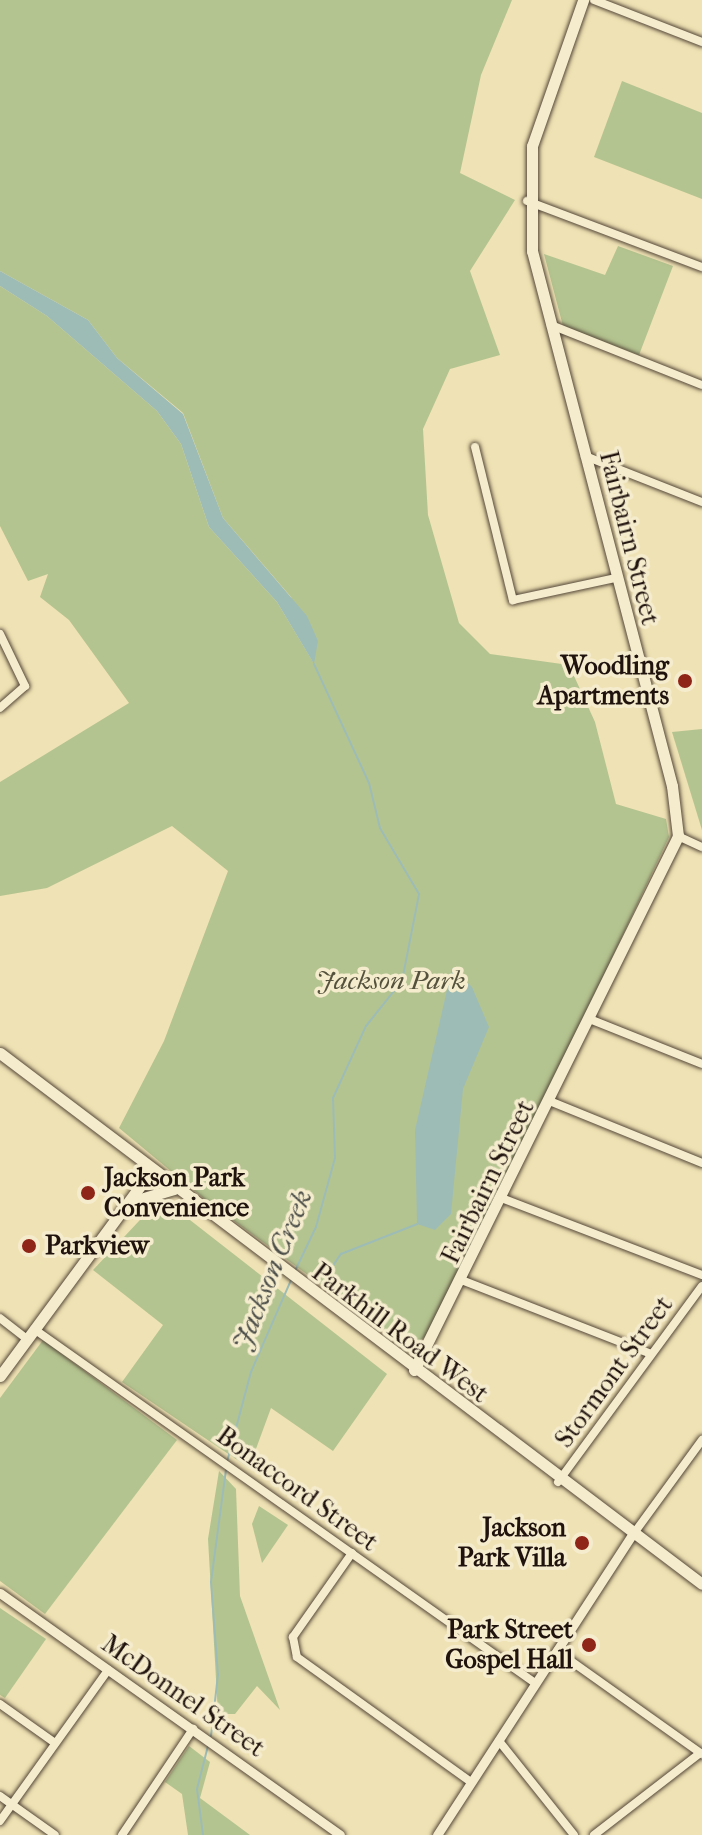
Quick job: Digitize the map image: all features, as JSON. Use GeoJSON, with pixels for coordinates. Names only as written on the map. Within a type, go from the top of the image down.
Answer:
{"type":"FeatureCollection","features":[{"type":"Feature","properties":{"kind":"main road","name":"Fairbairn Street"},"geometry":{"type":"LineString","coordinates":[[414,1370],[464,1281],[678,836],[672,786],[551,325],[527,201],[542,107],[583,0]]}},
{"type":"Feature","properties":{"kind":"main road","name":"Parkhill Road West"},"geometry":{"type":"LineString","coordinates":[[0,1053],[558,1482],[702,1584]]}},
{"type":"Feature","properties":{"kind":"main road"},"geometry":{"type":"LineString","coordinates":[[0,1376],[151,1171]]}},
{"type":"Feature","properties":{"kind":"main road"},"geometry":{"type":"LineString","coordinates":[[126,1204],[175,1189]]}},
{"type":"Feature","properties":{"kind":"street"},"geometry":{"type":"LineString","coordinates":[[594,0],[702,42]]}},
{"type":"Feature","properties":{"kind":"street"},"geometry":{"type":"LineString","coordinates":[[527,201],[702,267]]}},
{"type":"Feature","properties":{"kind":"street"},"geometry":{"type":"LineString","coordinates":[[551,325],[702,385]]}},
{"type":"Feature","properties":{"kind":"street"},"geometry":{"type":"LineString","coordinates":[[475,447],[513,600],[616,578]]}},
{"type":"Feature","properties":{"kind":"street"},"geometry":{"type":"LineString","coordinates":[[585,456],[702,502]]}},
{"type":"Feature","properties":{"kind":"street"},"geometry":{"type":"LineString","coordinates":[[0,634],[25,686],[0,708]]}},
{"type":"Feature","properties":{"kind":"street"},"geometry":{"type":"LineString","coordinates":[[678,836],[702,847]]}},
{"type":"Feature","properties":{"kind":"street"},"geometry":{"type":"LineString","coordinates":[[592,1020],[702,1064]]}},
{"type":"Feature","properties":{"kind":"street"},"geometry":{"type":"LineString","coordinates":[[552,1102],[702,1163]]}},
{"type":"Feature","properties":{"kind":"street"},"geometry":{"type":"LineString","coordinates":[[504,1199],[702,1275]]}},
{"type":"Feature","properties":{"kind":"street"},"geometry":{"type":"LineString","coordinates":[[464,1281],[651,1354]]}},
{"type":"Feature","properties":{"kind":"street","name":"Stormont Street"},"geometry":{"type":"LineString","coordinates":[[558,1482],[702,1286]]}},
{"type":"Feature","properties":{"kind":"street","name":"Bonaccord Street"},"geometry":{"type":"LineString","coordinates":[[0,1318],[31,1334],[236,1470],[535,1683]]}},
{"type":"Feature","properties":{"kind":"street"},"geometry":{"type":"LineString","coordinates":[[437,1835],[631,1536],[702,1440]]}},
{"type":"Feature","properties":{"kind":"street"},"geometry":{"type":"LineString","coordinates":[[352,1553],[293,1637],[297,1657],[471,1782]]}},
{"type":"Feature","properties":{"kind":"street","name":"McDonnel Street"},"geometry":{"type":"LineString","coordinates":[[0,1593],[340,1835]]}},
{"type":"Feature","properties":{"kind":"street"},"geometry":{"type":"LineString","coordinates":[[557,1651],[701,1754],[594,1835]]}},
{"type":"Feature","properties":{"kind":"street"},"geometry":{"type":"LineString","coordinates":[[0,1821],[108,1670]]}},
{"type":"Feature","properties":{"kind":"street"},"geometry":{"type":"LineString","coordinates":[[0,1704],[55,1743]]}},
{"type":"Feature","properties":{"kind":"street"},"geometry":{"type":"LineString","coordinates":[[122,1835],[196,1732]]}},
{"type":"Feature","properties":{"kind":"street"},"geometry":{"type":"LineString","coordinates":[[499,1741],[574,1835]]}},
{"type":"Feature","properties":{"kind":"street"},"geometry":{"type":"LineString","coordinates":[[0,1796],[55,1835]]}},
{"type":"Feature","properties":{"kind":"green space","name":"Jackson Park"},"geometry":{"type":"Polygon","coordinates":[[[0,0],[512,0],[481,75],[460,173],[515,200],[470,271],[500,355],[450,369],[423,429],[428,515],[459,623],[490,654],[569,665],[595,722],[616,804],[666,819],[669,837],[547,1096],[427,1335],[415,1345],[402,1344],[207,1201],[119,1128],[164,1041],[228,871],[172,826],[47,888],[0,896],[0,782],[129,703],[69,620],[40,597],[48,574],[28,581],[0,526],[0,286],[47,316],[157,411],[181,444],[209,527],[277,602],[313,662],[291,597],[223,518],[183,413],[117,358],[88,320],[0,271],[0,0]]]}},
{"type":"Feature","properties":{"kind":"green space"},"geometry":{"type":"Polygon","coordinates":[[[622,81],[702,113],[702,199],[594,157],[622,81]]]}},
{"type":"Feature","properties":{"kind":"green space"},"geometry":{"type":"Polygon","coordinates":[[[618,246],[673,266],[639,355],[563,326],[544,254],[605,275],[618,246]]]}},
{"type":"Feature","properties":{"kind":"green space"},"geometry":{"type":"Polygon","coordinates":[[[702,729],[702,830],[672,732],[702,729]]]}},
{"type":"Feature","properties":{"kind":"green space"},"geometry":{"type":"Polygon","coordinates":[[[154,1205],[181,1213],[387,1374],[333,1451],[271,1408],[249,1468],[122,1382],[163,1325],[93,1270],[154,1205]]]}},
{"type":"Feature","properties":{"kind":"green space"},"geometry":{"type":"Polygon","coordinates":[[[43,1340],[177,1440],[45,1614],[0,1581],[0,1398],[43,1340]]]}},
{"type":"Feature","properties":{"kind":"green space"},"geometry":{"type":"Polygon","coordinates":[[[219,1471],[236,1489],[240,1596],[280,1710],[257,1686],[235,1714],[218,1714],[208,1539],[219,1471]]]}},
{"type":"Feature","properties":{"kind":"green space"},"geometry":{"type":"Polygon","coordinates":[[[259,1506],[288,1525],[262,1563],[252,1524],[259,1506]]]}},
{"type":"Feature","properties":{"kind":"green space"},"geometry":{"type":"Polygon","coordinates":[[[0,1608],[46,1639],[5,1698],[0,1695],[0,1608]]]}},
{"type":"Feature","properties":{"kind":"green space"},"geometry":{"type":"Polygon","coordinates":[[[189,1746],[210,1762],[200,1798],[250,1835],[188,1835],[182,1794],[165,1782],[189,1746]]]}},
{"type":"Feature","properties":{"kind":"water"},"geometry":{"type":"Polygon","coordinates":[[[0,271],[88,320],[117,358],[183,414],[223,518],[307,616],[318,641],[314,664],[277,602],[209,527],[181,444],[157,411],[47,316],[0,286],[0,271]]]}},
{"type":"Feature","properties":{"kind":"water"},"geometry":{"type":"Polygon","coordinates":[[[452,968],[472,987],[489,1027],[463,1089],[451,1214],[435,1230],[417,1224],[415,1130],[452,968]]]}},
{"type":"Feature","properties":{"kind":"waterway","name":"Jackson Creek"},"geometry":{"type":"LineString","coordinates":[[295,1271],[316,1227],[335,1158],[333,1098],[366,1026],[402,981],[419,894],[380,828],[369,783],[314,664]]}},
{"type":"Feature","properties":{"kind":"waterway"},"geometry":{"type":"LineString","coordinates":[[326,1276],[341,1254],[417,1224]]}},
{"type":"Feature","properties":{"kind":"waterway","name":"Jackson Creek"},"geometry":{"type":"LineString","coordinates":[[227,1462],[251,1372],[291,1280]]}},
{"type":"Feature","properties":{"kind":"waterway","name":"Jackson Creek"},"geometry":{"type":"LineString","coordinates":[[211,1736],[218,1675],[211,1582],[226,1469]]}},
{"type":"Feature","properties":{"kind":"waterway","name":"Jackson Creek"},"geometry":{"type":"LineString","coordinates":[[203,1835],[197,1789],[208,1746]]}},
{"type":"Feature","properties":{"kind":"place","name":"Woodling Apartments"},"geometry":{"type":"Point","coordinates":[685,681]}},
{"type":"Feature","properties":{"kind":"place","name":"Jackson Park Convenience"},"geometry":{"type":"Point","coordinates":[88,1193]}},
{"type":"Feature","properties":{"kind":"place","name":"Parkview"},"geometry":{"type":"Point","coordinates":[29,1246]}},
{"type":"Feature","properties":{"kind":"place","name":"Jackson Park Villa"},"geometry":{"type":"Point","coordinates":[582,1543]}},
{"type":"Feature","properties":{"kind":"place","name":"Park Street Gospel Hall"},"geometry":{"type":"Point","coordinates":[589,1645]}}]}
